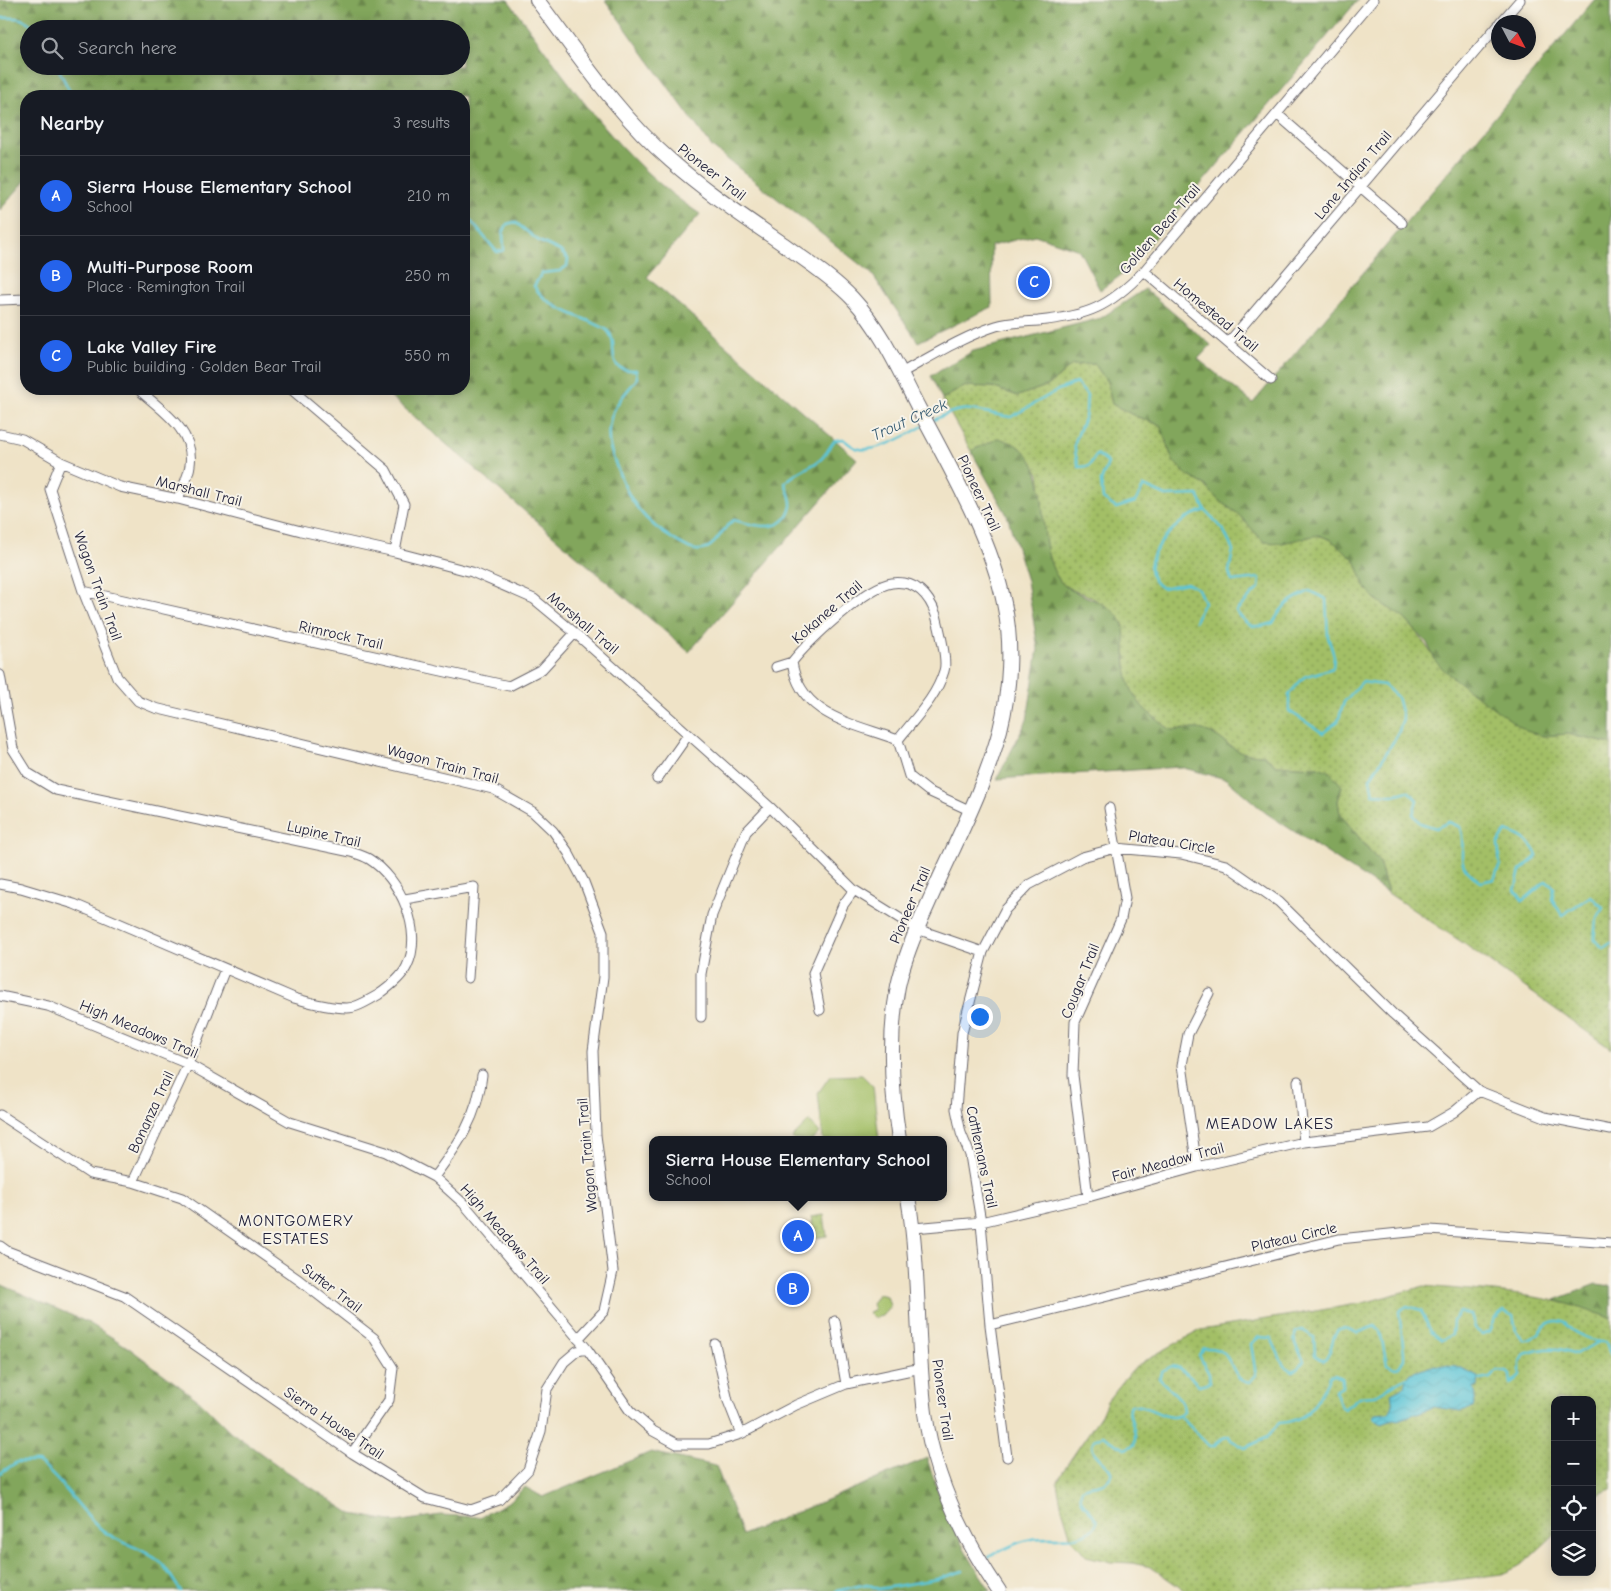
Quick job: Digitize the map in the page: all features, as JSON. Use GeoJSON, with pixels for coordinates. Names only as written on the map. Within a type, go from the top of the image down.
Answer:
{"type":"FeatureCollection","features":[{"type":"Feature","properties":{"kind":"main road","name":"Pioneer Trail"},"geometry":{"type":"LineString","coordinates":[[536,0],[620,106],[653,144],[716,197],[816,267],[852,298],[874,327],[937,441],[989,552],[999,579],[1008,624],[1008,680],[1000,728],[986,770],[917,929],[898,984],[892,1028],[891,1070],[899,1136]]}},
{"type":"Feature","properties":{"kind":"main road","name":"Pioneer Trail"},"geometry":{"type":"LineString","coordinates":[[909,1201],[914,1228],[921,1368],[926,1415],[940,1476],[965,1535],[999,1591]]}},
{"type":"Feature","properties":{"kind":"street","name":"Golden Bear Trail"},"geometry":{"type":"LineString","coordinates":[[901,373],[971,335],[998,325],[1070,318],[1095,310],[1122,294],[1144,271],[1373,0]]}},
{"type":"Feature","properties":{"kind":"street","name":"Lone Indian Trail"},"geometry":{"type":"LineString","coordinates":[[1508,15],[1520,0]]}},
{"type":"Feature","properties":{"kind":"street","name":"Lone Indian Trail"},"geometry":{"type":"LineString","coordinates":[[1228,343],[1491,35]]}},
{"type":"Feature","properties":{"kind":"street"},"geometry":{"type":"LineString","coordinates":[[1276,114],[1402,223]]}},
{"type":"Feature","properties":{"kind":"street","name":"Homestead Trail"},"geometry":{"type":"LineString","coordinates":[[1144,271],[1271,380]]}},
{"type":"Feature","properties":{"kind":"street"},"geometry":{"type":"LineString","coordinates":[[0,300],[20,299]]}},
{"type":"Feature","properties":{"kind":"street"},"geometry":{"type":"LineString","coordinates":[[145,395],[179,425],[190,446],[190,467],[178,498]]}},
{"type":"Feature","properties":{"kind":"street"},"geometry":{"type":"LineString","coordinates":[[298,395],[386,470],[404,504],[395,552]]}},
{"type":"Feature","properties":{"kind":"street","name":"Marshall Trail"},"geometry":{"type":"LineString","coordinates":[[0,434],[22,439],[61,462],[120,487],[178,498],[301,531],[472,572],[534,600],[575,633],[770,807],[854,890],[917,929],[983,952]]}},
{"type":"Feature","properties":{"kind":"street","name":"Wagon Train Trail"},"geometry":{"type":"LineString","coordinates":[[61,462],[50,490],[84,591],[117,677],[138,700],[155,708],[493,789],[533,812],[553,831],[568,852],[584,882],[603,932],[603,977],[593,1051],[596,1136],[613,1271],[604,1311],[578,1339]]}},
{"type":"Feature","properties":{"kind":"street","name":"Kokanee Trail"},"geometry":{"type":"LineString","coordinates":[[776,667],[792,662],[807,644],[874,590],[891,583],[910,584],[923,591],[932,604],[939,625],[945,669],[936,691],[898,740],[820,710],[804,696],[794,679],[792,662]]}},
{"type":"Feature","properties":{"kind":"street","name":"Rimrock Trail"},"geometry":{"type":"LineString","coordinates":[[84,591],[509,686],[542,668],[575,633]]}},
{"type":"Feature","properties":{"kind":"street","name":"Lupine Trail"},"geometry":{"type":"LineString","coordinates":[[0,675],[13,749],[28,773],[56,790],[351,852],[369,859],[382,870],[404,899],[411,925],[412,939],[408,966],[384,991],[368,1001],[348,1008],[311,1003],[225,969],[74,904],[21,888],[0,884]]}},
{"type":"Feature","properties":{"kind":"street"},"geometry":{"type":"LineString","coordinates":[[657,779],[688,735]]}},
{"type":"Feature","properties":{"kind":"street"},"geometry":{"type":"LineString","coordinates":[[898,740],[909,776],[928,791],[969,810]]}},
{"type":"Feature","properties":{"kind":"street"},"geometry":{"type":"LineString","coordinates":[[701,1017],[701,974],[712,914],[746,832],[770,807]]}},
{"type":"Feature","properties":{"kind":"street","name":"Cougar Trail"},"geometry":{"type":"LineString","coordinates":[[1088,1197],[1073,1075],[1075,1022],[1121,919],[1125,898],[1109,808]]}},
{"type":"Feature","properties":{"kind":"street","name":"Cattlemans Trail"},"geometry":{"type":"LineString","coordinates":[[1007,1457],[990,1325],[981,1222],[970,1155],[960,1133],[956,1109],[962,1033],[983,952],[1005,910],[1029,885],[1082,857],[1116,848]]}},
{"type":"Feature","properties":{"kind":"street","name":"Plateau Circle"},"geometry":{"type":"LineString","coordinates":[[1116,848],[1182,854],[1226,864],[1279,902],[1393,1014],[1479,1090],[1545,1117],[1611,1130]]}},
{"type":"Feature","properties":{"kind":"street"},"geometry":{"type":"LineString","coordinates":[[404,899],[474,887],[468,978]]}},
{"type":"Feature","properties":{"kind":"street"},"geometry":{"type":"LineString","coordinates":[[820,1010],[813,973],[843,904],[854,890]]}},
{"type":"Feature","properties":{"kind":"street","name":"Bonanza Trail"},"geometry":{"type":"LineString","coordinates":[[133,1182],[188,1064],[225,969]]}},
{"type":"Feature","properties":{"kind":"street"},"geometry":{"type":"LineString","coordinates":[[1197,1167],[1182,1065],[1188,1034],[1209,993]]}},
{"type":"Feature","properties":{"kind":"street","name":"High Meadows Trail"},"geometry":{"type":"LineString","coordinates":[[0,996],[48,1006],[188,1064],[290,1122],[386,1152],[434,1177],[464,1204],[587,1349],[630,1411],[653,1431],[677,1444],[709,1444],[741,1434],[796,1405],[846,1384],[921,1368]]}},
{"type":"Feature","properties":{"kind":"street"},"geometry":{"type":"LineString","coordinates":[[434,1177],[461,1141],[480,1094],[482,1075]]}},
{"type":"Feature","properties":{"kind":"street"},"geometry":{"type":"LineString","coordinates":[[1298,1081],[1304,1142]]}},
{"type":"Feature","properties":{"kind":"street","name":"Fair Meadow Trail"},"geometry":{"type":"LineString","coordinates":[[914,1228],[981,1222],[1304,1142],[1428,1126],[1454,1112],[1479,1090]]}},
{"type":"Feature","properties":{"kind":"street","name":"Sutter Trail"},"geometry":{"type":"LineString","coordinates":[[0,1115],[90,1174],[133,1182],[182,1198],[299,1280],[374,1338],[393,1368],[389,1400],[352,1453]]}},
{"type":"Feature","properties":{"kind":"street","name":"Plateau Circle"},"geometry":{"type":"LineString","coordinates":[[990,1325],[1339,1239],[1430,1230],[1611,1244]]}},
{"type":"Feature","properties":{"kind":"street","name":"Sierra House Trail"},"geometry":{"type":"LineString","coordinates":[[0,1246],[7,1251],[124,1296],[352,1453],[426,1498],[471,1510],[499,1500],[528,1470],[541,1431],[547,1389],[564,1362],[577,1351],[587,1349]]}},
{"type":"Feature","properties":{"kind":"street"},"geometry":{"type":"LineString","coordinates":[[835,1321],[846,1384]]}},
{"type":"Feature","properties":{"kind":"street"},"geometry":{"type":"LineString","coordinates":[[715,1344],[728,1401],[741,1434]]}},
{"type":"Feature","properties":{"kind":"green space"},"geometry":{"type":"Polygon","coordinates":[[[0,0],[508,0],[572,87],[618,143],[643,169],[700,214],[647,277],[857,459],[689,652],[389,395],[470,395],[470,90],[20,90],[20,187],[0,210],[0,0]]]}},
{"type":"Feature","properties":{"kind":"green space"},"geometry":{"type":"Polygon","coordinates":[[[605,0],[1358,0],[1127,271],[1100,290],[1079,250],[1035,235],[991,246],[992,307],[918,342],[872,274],[712,147],[605,0]]]}},
{"type":"Feature","properties":{"kind":"green space"},"geometry":{"type":"Polygon","coordinates":[[[1594,0],[1611,0],[1611,744],[1567,734],[1543,736],[1526,731],[1474,694],[1436,662],[1427,643],[1404,618],[1375,599],[1365,587],[1355,560],[1330,539],[1318,535],[1282,543],[1264,542],[1237,513],[1219,501],[1205,485],[1187,475],[1173,461],[1160,425],[1135,416],[1112,404],[1107,382],[1095,364],[1072,365],[1049,385],[1018,396],[992,387],[966,386],[942,399],[931,376],[973,351],[1101,318],[1145,289],[1211,345],[1198,359],[1253,403],[1594,0]]]}},
{"type":"Feature","properties":{"kind":"green space"},"geometry":{"type":"Polygon","coordinates":[[[1095,364],[1107,382],[1112,404],[1135,416],[1160,425],[1173,461],[1187,475],[1205,485],[1219,501],[1237,513],[1264,542],[1284,542],[1317,535],[1335,542],[1355,560],[1364,585],[1370,593],[1405,619],[1447,673],[1543,736],[1567,734],[1611,744],[1611,1049],[1463,943],[1388,893],[1379,862],[1340,814],[1338,801],[1342,786],[1318,767],[1275,765],[1264,755],[1248,755],[1234,750],[1215,735],[1185,729],[1171,730],[1145,710],[1134,697],[1127,680],[1123,624],[1095,600],[1063,584],[1054,571],[1046,545],[1039,473],[999,438],[971,451],[942,399],[966,386],[992,387],[1018,396],[1049,385],[1072,365],[1095,364]]]}},
{"type":"Feature","properties":{"kind":"green space"},"geometry":{"type":"Polygon","coordinates":[[[999,438],[1016,445],[1029,456],[1036,471],[1040,488],[1046,546],[1051,565],[1060,581],[1066,587],[1103,604],[1118,616],[1123,625],[1128,678],[1130,687],[1139,703],[1160,723],[1170,729],[1203,730],[1243,752],[1264,755],[1275,765],[1318,767],[1329,771],[1342,786],[1338,801],[1340,814],[1379,862],[1388,893],[1266,813],[1226,779],[1180,767],[997,779],[1027,720],[1038,649],[1027,581],[1007,515],[971,451],[999,438]]]}},
{"type":"Feature","properties":{"kind":"green space"},"geometry":{"type":"Polygon","coordinates":[[[862,1075],[873,1086],[879,1136],[823,1136],[818,1093],[830,1076],[862,1075]]]}},
{"type":"Feature","properties":{"kind":"green space"},"geometry":{"type":"Polygon","coordinates":[[[809,1121],[820,1133],[817,1136],[794,1136],[809,1121]]]}},
{"type":"Feature","properties":{"kind":"green space"},"geometry":{"type":"Polygon","coordinates":[[[824,1215],[827,1236],[815,1238],[811,1217],[824,1215]]]}},
{"type":"Feature","properties":{"kind":"green space"},"geometry":{"type":"Polygon","coordinates":[[[0,1284],[89,1323],[129,1348],[202,1403],[231,1432],[352,1514],[396,1522],[440,1515],[480,1517],[510,1501],[525,1487],[543,1497],[651,1452],[716,1466],[742,1535],[927,1458],[953,1527],[970,1559],[991,1591],[0,1591],[0,1284]]]}},
{"type":"Feature","properties":{"kind":"green space"},"geometry":{"type":"Polygon","coordinates":[[[1597,1284],[1611,1286],[1611,1318],[1555,1300],[1597,1284]]]}},
{"type":"Feature","properties":{"kind":"green space"},"geometry":{"type":"Polygon","coordinates":[[[1424,1286],[1542,1298],[1565,1303],[1611,1318],[1611,1489],[1596,1495],[1596,1396],[1551,1396],[1551,1538],[1522,1565],[1502,1574],[1370,1591],[1185,1591],[1151,1567],[1111,1562],[1086,1556],[1071,1538],[1062,1509],[1057,1483],[1066,1466],[1101,1415],[1107,1401],[1132,1370],[1147,1359],[1201,1330],[1363,1303],[1424,1286]]]}},
{"type":"Feature","properties":{"kind":"green space"},"geometry":{"type":"Polygon","coordinates":[[[878,1294],[887,1296],[890,1306],[882,1316],[874,1318],[868,1312],[874,1310],[872,1304],[878,1294]]]}},
{"type":"Feature","properties":{"kind":"water"},"geometry":{"type":"Polygon","coordinates":[[[1435,1365],[1457,1367],[1479,1377],[1478,1387],[1474,1387],[1476,1397],[1473,1408],[1460,1411],[1434,1407],[1398,1420],[1393,1419],[1382,1423],[1373,1418],[1376,1414],[1389,1413],[1393,1405],[1391,1393],[1405,1386],[1410,1373],[1435,1365]]]}},
{"type":"Feature","properties":{"kind":"waterway","name":"Trout Creek"},"geometry":{"type":"LineString","coordinates":[[0,18],[24,20]]}},
{"type":"Feature","properties":{"kind":"waterway","name":"Trout Creek"},"geometry":{"type":"LineString","coordinates":[[62,75],[69,90]]}},
{"type":"Feature","properties":{"kind":"waterway","name":"Trout Creek"},"geometry":{"type":"LineString","coordinates":[[470,220],[497,252],[504,250],[503,233],[507,224],[515,222],[539,241],[560,251],[568,259],[567,266],[560,271],[542,273],[534,286],[539,293],[558,308],[607,330],[611,336],[615,362],[618,367],[636,370],[637,379],[615,407],[612,414],[609,428],[611,451],[626,490],[638,509],[664,534],[686,547],[693,550],[705,549],[714,543],[734,520],[759,526],[775,525],[782,522],[788,515],[791,506],[785,483],[820,460],[835,440],[843,439],[851,446],[860,449],[875,448],[893,442],[923,426]]}},
{"type":"Feature","properties":{"kind":"waterway","name":"Trout Creek"},"geometry":{"type":"LineString","coordinates":[[932,421],[954,411],[963,410],[1011,417],[1058,390],[1076,383],[1087,395],[1086,414],[1075,445],[1079,467],[1089,466],[1097,454],[1108,463],[1101,481],[1103,499],[1116,508],[1135,502],[1144,486],[1166,496],[1198,495],[1205,510],[1223,529],[1233,550],[1229,572],[1232,581],[1260,578],[1259,588],[1236,611],[1244,621],[1252,626],[1273,623],[1280,611],[1288,603],[1310,591],[1326,599],[1328,637],[1334,656],[1333,668],[1304,677],[1289,694],[1289,711],[1323,733],[1338,721],[1344,702],[1362,682],[1384,685],[1397,697],[1403,719],[1398,734],[1370,779],[1373,794],[1393,795],[1408,791],[1417,800],[1413,814],[1420,823],[1436,828],[1449,822],[1460,827],[1463,844],[1462,857],[1465,868],[1481,882],[1494,879],[1500,865],[1498,844],[1506,831],[1521,837],[1529,843],[1537,856],[1520,871],[1515,890],[1523,901],[1546,881],[1554,888],[1552,899],[1562,915],[1591,896],[1603,908],[1596,921],[1594,939],[1603,948],[1611,943]]}},
{"type":"Feature","properties":{"kind":"waterway"},"geometry":{"type":"LineString","coordinates":[[1195,621],[1204,602],[1198,589],[1187,583],[1162,588],[1154,580],[1151,562],[1161,543],[1176,526],[1189,517],[1205,510]]}},
{"type":"Feature","properties":{"kind":"waterway"},"geometry":{"type":"LineString","coordinates":[[989,1557],[1009,1546],[1026,1540],[1076,1537],[1092,1530],[1097,1523],[1093,1514],[1081,1499],[1082,1489],[1105,1482],[1110,1477],[1111,1472],[1094,1452],[1092,1446],[1094,1440],[1103,1436],[1125,1449],[1134,1445],[1135,1433],[1130,1413],[1131,1405],[1145,1407],[1172,1417],[1184,1412],[1181,1401],[1159,1378],[1162,1371],[1172,1366],[1180,1368],[1199,1385],[1210,1382],[1209,1374],[1199,1355],[1204,1348],[1222,1352],[1237,1375],[1249,1383],[1256,1375],[1251,1344],[1259,1337],[1271,1338],[1284,1366],[1292,1371],[1297,1369],[1304,1361],[1295,1344],[1296,1332],[1302,1330],[1314,1337],[1315,1355],[1324,1361],[1331,1349],[1334,1336],[1341,1328],[1357,1333],[1375,1326],[1380,1331],[1387,1364],[1395,1368],[1399,1367],[1404,1359],[1399,1311],[1407,1306],[1421,1310],[1431,1332],[1442,1340],[1452,1335],[1453,1320],[1459,1312],[1471,1314],[1475,1329],[1482,1334],[1489,1331],[1494,1319],[1504,1311],[1513,1316],[1516,1331],[1524,1340],[1532,1338],[1547,1324],[1560,1321],[1579,1334],[1599,1342]]}},
{"type":"Feature","properties":{"kind":"waterway"},"geometry":{"type":"LineString","coordinates":[[1480,1380],[1490,1378],[1497,1371],[1507,1372],[1510,1375],[1511,1384],[1520,1375],[1520,1363],[1525,1354],[1537,1350],[1556,1349],[1575,1354],[1599,1342],[1606,1342],[1611,1358]]}},
{"type":"Feature","properties":{"kind":"waterway"},"geometry":{"type":"LineString","coordinates":[[1180,1416],[1209,1446],[1214,1446],[1223,1438],[1229,1436],[1231,1440],[1245,1448],[1266,1438],[1279,1423],[1290,1421],[1306,1414],[1316,1402],[1330,1376],[1335,1375],[1342,1378],[1342,1387],[1335,1391],[1341,1407],[1344,1409],[1359,1397],[1374,1396],[1407,1377]]}},
{"type":"Feature","properties":{"kind":"waterway"},"geometry":{"type":"LineString","coordinates":[[0,1473],[17,1462],[38,1462],[47,1469],[101,1529],[115,1538],[147,1553],[161,1563],[181,1591]]}},
{"type":"Feature","properties":{"kind":"waterway"},"geometry":{"type":"LineString","coordinates":[[836,1591],[867,1584],[879,1589],[937,1579],[963,1571]]}},
{"type":"Feature","properties":{"kind":"place","name":"Lake Valley Fire"},"geometry":{"type":"Point","coordinates":[1034,282]}},
{"type":"Feature","properties":{"kind":"place","name":"Sierra House Elementary School"},"geometry":{"type":"Point","coordinates":[798,1236]}},
{"type":"Feature","properties":{"kind":"place","name":"Multi-Purpose Room"},"geometry":{"type":"Point","coordinates":[793,1289]}},
{"type":"Feature","properties":{"kind":"district","name":"MEADOW LAKES"},"geometry":{"type":"Point","coordinates":[1270,1123]}},
{"type":"Feature","properties":{"kind":"district","name":"MONTGOMERY ESTATES"},"geometry":{"type":"Point","coordinates":[296,1229]}}]}
